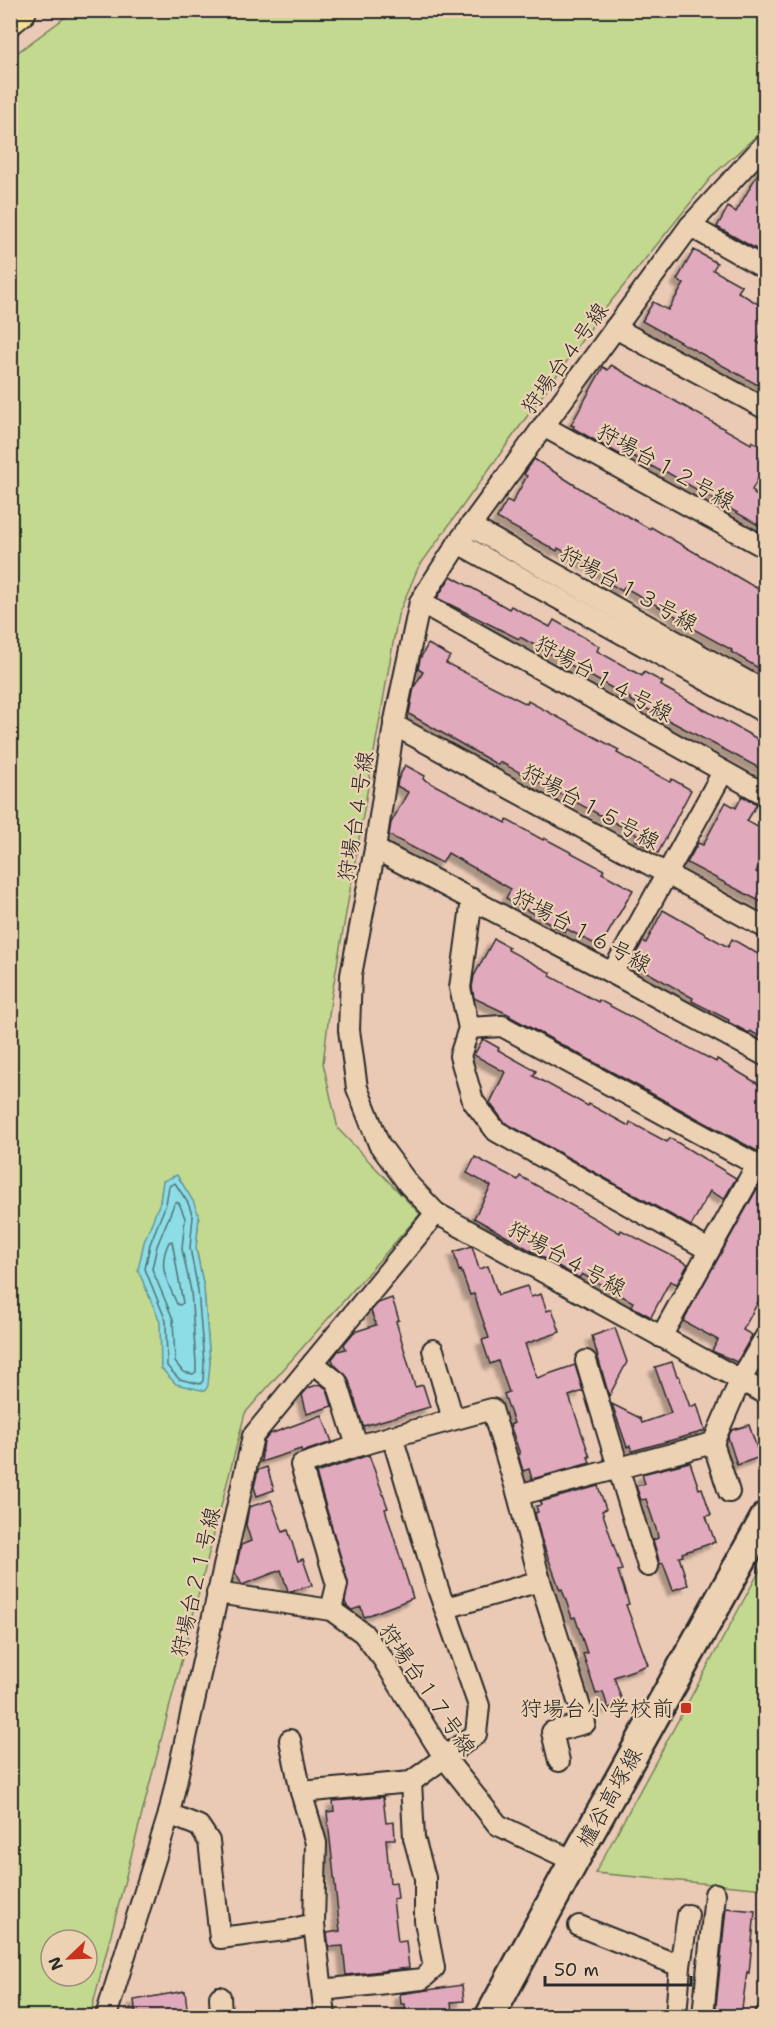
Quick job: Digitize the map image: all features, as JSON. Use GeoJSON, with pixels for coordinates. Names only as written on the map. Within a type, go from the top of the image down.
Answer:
{"type":"FeatureCollection","features":[{"type":"Feature","properties":{"kind":"main road"},"geometry":{"type":"LineString","coordinates":[[10,18],[20,10]]}},
{"type":"Feature","properties":{"kind":"street","name":"狩場台４号線"},"geometry":{"type":"LineString","coordinates":[[765,145],[690,226],[470,526],[420,602],[394,725],[375,849],[351,975],[349,1030],[357,1088],[379,1144],[409,1185],[436,1213],[765,1394]]}},
{"type":"Feature","properties":{"kind":"street"},"geometry":{"type":"LineString","coordinates":[[690,226],[765,269]]}},
{"type":"Feature","properties":{"kind":"street"},"geometry":{"type":"LineString","coordinates":[[615,328],[765,410]]}},
{"type":"Feature","properties":{"kind":"street","name":"狩場台１２号線"},"geometry":{"type":"LineString","coordinates":[[543,426],[765,548]]}},
{"type":"Feature","properties":{"kind":"street","name":"狩場台１３号線"},"geometry":{"type":"LineString","coordinates":[[470,526],[765,692]]}},
{"type":"Feature","properties":{"kind":"street"},"geometry":{"type":"LineString","coordinates":[[458,543],[765,713]]}},
{"type":"Feature","properties":{"kind":"street","name":"狩場台１４号線"},"geometry":{"type":"LineString","coordinates":[[420,602],[765,795]]}},
{"type":"Feature","properties":{"kind":"street","name":"狩場台１５号線"},"geometry":{"type":"LineString","coordinates":[[394,725],[765,928]]}},
{"type":"Feature","properties":{"kind":"street"},"geometry":{"type":"LineString","coordinates":[[612,973],[723,772]]}},
{"type":"Feature","properties":{"kind":"street","name":"狩場台１６号線"},"geometry":{"type":"LineString","coordinates":[[375,849],[765,1056]]}},
{"type":"Feature","properties":{"kind":"street"},"geometry":{"type":"LineString","coordinates":[[472,899],[460,988],[469,1028],[459,1056],[473,1101],[496,1131],[709,1250]]}},
{"type":"Feature","properties":{"kind":"street"},"geometry":{"type":"LineString","coordinates":[[469,1028],[502,1026],[757,1165],[661,1337]]}},
{"type":"Feature","properties":{"kind":"street","name":"狩場台２１号線"},"geometry":{"type":"LineString","coordinates":[[106,2016],[169,1814],[253,1436],[436,1213]]}},
{"type":"Feature","properties":{"kind":"street"},"geometry":{"type":"LineString","coordinates":[[729,1492],[713,1443],[740,1381],[765,1336]]}},
{"type":"Feature","properties":{"kind":"street"},"geometry":{"type":"LineString","coordinates":[[433,1350],[453,1419]]}},
{"type":"Feature","properties":{"kind":"street"},"geometry":{"type":"LineString","coordinates":[[586,1361],[648,1566]]}},
{"type":"Feature","properties":{"kind":"street"},"geometry":{"type":"LineString","coordinates":[[313,1363],[337,1382],[357,1446]]}},
{"type":"Feature","properties":{"kind":"street"},"geometry":{"type":"LineString","coordinates":[[331,1610],[337,1585],[301,1465],[357,1446],[492,1409],[518,1495],[540,1581],[585,1723],[552,1732],[559,1761]]}},
{"type":"Feature","properties":{"kind":"street"},"geometry":{"type":"LineString","coordinates":[[301,1792],[411,1782],[476,1734],[479,1706],[437,1586],[392,1436]]}},
{"type":"Feature","properties":{"kind":"street"},"geometry":{"type":"LineString","coordinates":[[518,1495],[713,1443]]}},
{"type":"Feature","properties":{"kind":"street","name":"櫨谷高塚線"},"geometry":{"type":"LineString","coordinates":[[490,2016],[765,1516]]}},
{"type":"Feature","properties":{"kind":"street"},"geometry":{"type":"LineString","coordinates":[[446,1608],[540,1581]]}},
{"type":"Feature","properties":{"kind":"street","name":"狩場台１７号線"},"geometry":{"type":"LineString","coordinates":[[218,1593],[331,1610],[363,1633],[444,1757],[498,1825],[574,1861]]}},
{"type":"Feature","properties":{"kind":"street"},"geometry":{"type":"LineString","coordinates":[[290,1740],[301,1792],[316,1843],[314,1924],[325,2016]]}},
{"type":"Feature","properties":{"kind":"street"},"geometry":{"type":"LineString","coordinates":[[322,1990],[422,1979],[434,1968],[425,1922],[425,1878],[414,1838],[411,1782]]}},
{"type":"Feature","properties":{"kind":"street"},"geometry":{"type":"LineString","coordinates":[[169,1814],[199,1826],[209,1841],[220,1938],[314,1924]]}},
{"type":"Feature","properties":{"kind":"street"},"geometry":{"type":"LineString","coordinates":[[704,2016],[715,1894]]}},
{"type":"Feature","properties":{"kind":"street"},"geometry":{"type":"LineString","coordinates":[[676,2016],[680,1966],[688,1915]]}},
{"type":"Feature","properties":{"kind":"street"},"geometry":{"type":"LineString","coordinates":[[579,1926],[680,1966]]}},
{"type":"Feature","properties":{"kind":"green space"},"geometry":{"type":"Polygon","coordinates":[[[74,11],[765,11],[765,128],[713,175],[600,315],[418,568],[398,615],[331,999],[323,1063],[338,1129],[420,1214],[245,1413],[99,1981],[99,1928],[39,1928],[39,1988],[97,1988],[90,2016],[10,2016],[10,58],[74,11]],[[162,1188],[160,1202],[161,1368],[210,1363],[204,1289],[196,1248],[199,1216],[162,1188]]]}},
{"type":"Feature","properties":{"kind":"green space"},"geometry":{"type":"Polygon","coordinates":[[[765,1561],[765,1889],[595,1873],[765,1561]]]}},
{"type":"Feature","properties":{"kind":"water"},"geometry":{"type":"Polygon","coordinates":[[[177,1175],[193,1201],[199,1216],[196,1248],[204,1289],[210,1363],[208,1385],[205,1391],[176,1384],[161,1368],[160,1322],[138,1270],[144,1242],[160,1202],[163,1181],[177,1175]]]}},
{"type":"Feature","properties":{"kind":"building"},"geometry":{"type":"Polygon","coordinates":[[[765,161],[765,254],[717,227],[728,207],[736,212],[765,161]]]}},
{"type":"Feature","properties":{"kind":"building"},"geometry":{"type":"Polygon","coordinates":[[[694,250],[717,263],[713,270],[742,286],[738,292],[765,308],[765,326],[757,342],[765,347],[765,389],[642,321],[653,302],[668,310],[684,284],[677,280],[694,250]]]}},
{"type":"Feature","properties":{"kind":"building"},"geometry":{"type":"Polygon","coordinates":[[[611,365],[751,444],[752,441],[765,448],[765,466],[752,490],[754,494],[765,500],[765,529],[663,470],[662,472],[631,455],[628,459],[573,428],[574,426],[571,425],[603,367],[608,370],[611,365]]]}},
{"type":"Feature","properties":{"kind":"building"},"geometry":{"type":"Polygon","coordinates":[[[534,459],[592,496],[650,529],[651,527],[765,593],[765,672],[731,652],[732,650],[675,619],[676,616],[624,587],[622,591],[604,580],[607,575],[497,518],[507,500],[512,503],[527,476],[524,474],[534,459]]]}},
{"type":"Feature","properties":{"kind":"building"},"geometry":{"type":"Polygon","coordinates":[[[451,576],[509,609],[511,606],[550,627],[554,620],[599,646],[597,651],[642,676],[644,672],[663,682],[661,685],[665,688],[765,743],[765,771],[630,700],[520,637],[519,639],[437,598],[451,576]]]}},
{"type":"Feature","properties":{"kind":"building"},"geometry":{"type":"Polygon","coordinates":[[[428,644],[450,656],[446,663],[527,704],[528,701],[619,750],[617,753],[670,782],[672,779],[691,790],[658,853],[635,840],[638,835],[500,762],[498,765],[409,714],[414,687],[423,672],[418,669],[420,659],[428,644]]]}},
{"type":"Feature","properties":{"kind":"building"},"geometry":{"type":"Polygon","coordinates":[[[405,765],[425,776],[423,779],[506,823],[507,820],[543,840],[544,838],[604,870],[602,873],[633,890],[600,947],[567,929],[565,932],[506,898],[511,889],[448,853],[442,863],[389,835],[391,823],[408,792],[397,786],[405,765]]]}},
{"type":"Feature","properties":{"kind":"building"},"geometry":{"type":"Polygon","coordinates":[[[742,796],[757,804],[747,821],[765,831],[765,853],[756,872],[765,877],[765,904],[687,863],[698,843],[703,845],[726,802],[736,808],[742,796]]]}},
{"type":"Feature","properties":{"kind":"building"},"geometry":{"type":"Polygon","coordinates":[[[663,910],[728,947],[732,939],[765,958],[765,1039],[728,1022],[729,1020],[692,1001],[693,998],[631,963],[643,941],[646,943],[663,910]]]}},
{"type":"Feature","properties":{"kind":"building"},"geometry":{"type":"Polygon","coordinates":[[[494,939],[509,947],[508,950],[551,973],[550,976],[716,1062],[717,1059],[765,1088],[765,1139],[759,1152],[510,1015],[474,998],[472,987],[474,976],[494,939]]]}},
{"type":"Feature","properties":{"kind":"building"},"geometry":{"type":"Polygon","coordinates":[[[483,1039],[536,1071],[533,1076],[629,1126],[630,1122],[667,1142],[670,1138],[736,1178],[724,1199],[710,1191],[691,1226],[504,1122],[490,1103],[505,1072],[474,1055],[483,1039]]]}},
{"type":"Feature","properties":{"kind":"building"},"geometry":{"type":"Polygon","coordinates":[[[475,1157],[518,1180],[520,1176],[620,1233],[621,1230],[688,1264],[677,1284],[670,1281],[651,1317],[631,1306],[633,1302],[582,1274],[579,1278],[474,1218],[491,1186],[467,1173],[475,1157]]]}},
{"type":"Feature","properties":{"kind":"building"},"geometry":{"type":"Polygon","coordinates":[[[757,1189],[765,1194],[765,1289],[743,1330],[752,1335],[737,1362],[712,1351],[718,1340],[683,1321],[757,1189]]]}},
{"type":"Feature","properties":{"kind":"building"},"geometry":{"type":"Polygon","coordinates":[[[472,1246],[479,1269],[488,1266],[498,1295],[527,1286],[531,1297],[541,1294],[547,1311],[552,1309],[560,1332],[525,1344],[537,1378],[575,1365],[583,1391],[569,1396],[590,1463],[532,1479],[529,1469],[523,1471],[510,1425],[514,1423],[504,1394],[509,1392],[498,1361],[490,1364],[482,1340],[489,1338],[474,1294],[470,1295],[461,1270],[459,1271],[454,1252],[472,1246]]]}},
{"type":"Feature","properties":{"kind":"building"},"geometry":{"type":"Polygon","coordinates":[[[392,1298],[399,1320],[396,1321],[415,1387],[423,1385],[430,1407],[363,1426],[348,1378],[332,1359],[338,1351],[346,1349],[344,1344],[354,1332],[376,1325],[371,1311],[378,1303],[392,1298]]]}},
{"type":"Feature","properties":{"kind":"building"},"geometry":{"type":"Polygon","coordinates":[[[615,1328],[627,1362],[609,1396],[592,1336],[615,1328]]]}},
{"type":"Feature","properties":{"kind":"building"},"geometry":{"type":"Polygon","coordinates":[[[672,1362],[690,1407],[697,1404],[705,1431],[632,1451],[630,1446],[627,1447],[612,1404],[640,1418],[642,1423],[671,1413],[655,1367],[672,1362]]]}},
{"type":"Feature","properties":{"kind":"building"},"geometry":{"type":"Polygon","coordinates":[[[320,1384],[327,1389],[332,1406],[307,1414],[302,1395],[308,1388],[320,1384]]]}},
{"type":"Feature","properties":{"kind":"building"},"geometry":{"type":"Polygon","coordinates":[[[322,1415],[332,1442],[261,1462],[264,1441],[270,1434],[322,1415]]]}},
{"type":"Feature","properties":{"kind":"building"},"geometry":{"type":"Polygon","coordinates":[[[749,1425],[760,1457],[737,1465],[728,1437],[732,1430],[749,1425]]]}},
{"type":"Feature","properties":{"kind":"building"},"geometry":{"type":"Polygon","coordinates":[[[369,1455],[388,1508],[385,1509],[413,1598],[364,1617],[361,1607],[352,1610],[345,1602],[348,1582],[316,1473],[369,1455]]]}},
{"type":"Feature","properties":{"kind":"building"},"geometry":{"type":"Polygon","coordinates":[[[690,1462],[711,1515],[706,1516],[715,1542],[682,1553],[683,1556],[679,1557],[688,1585],[673,1590],[663,1563],[660,1564],[653,1540],[658,1538],[657,1532],[646,1499],[641,1500],[636,1486],[645,1484],[642,1474],[690,1462]]]}},
{"type":"Feature","properties":{"kind":"building"},"geometry":{"type":"Polygon","coordinates":[[[267,1467],[274,1490],[257,1496],[254,1487],[258,1470],[267,1467]]]}},
{"type":"Feature","properties":{"kind":"building"},"geometry":{"type":"Polygon","coordinates":[[[598,1486],[606,1509],[602,1511],[622,1570],[618,1571],[629,1604],[626,1605],[648,1665],[614,1677],[623,1704],[608,1708],[603,1692],[596,1694],[583,1654],[587,1653],[575,1617],[572,1618],[562,1589],[560,1590],[541,1538],[535,1513],[538,1512],[536,1506],[541,1505],[540,1502],[598,1486]]]}},
{"type":"Feature","properties":{"kind":"building"},"geometry":{"type":"Polygon","coordinates":[[[271,1500],[283,1532],[288,1530],[298,1561],[303,1559],[312,1585],[288,1591],[281,1570],[242,1585],[235,1572],[241,1545],[251,1541],[246,1525],[249,1507],[271,1500]]]}},
{"type":"Feature","properties":{"kind":"building"},"geometry":{"type":"Polygon","coordinates":[[[383,1797],[386,1823],[394,1822],[395,1839],[386,1839],[390,1883],[396,1882],[398,1898],[393,1899],[398,1942],[406,1941],[409,1968],[346,1975],[343,1946],[329,1947],[327,1933],[340,1931],[327,1812],[334,1811],[333,1801],[383,1797]]]}},
{"type":"Feature","properties":{"kind":"building"},"geometry":{"type":"Polygon","coordinates":[[[726,1908],[755,1911],[749,1973],[747,1972],[741,2016],[715,2016],[726,1908]]]}},
{"type":"Feature","properties":{"kind":"building"},"geometry":{"type":"Polygon","coordinates":[[[462,1985],[464,2001],[451,2002],[452,2012],[406,2016],[405,2004],[401,2004],[400,1994],[462,1985]]]}},
{"type":"Feature","properties":{"kind":"building"},"geometry":{"type":"Polygon","coordinates":[[[185,1991],[188,2016],[136,2016],[134,2000],[185,1991]]]}},
{"type":"Feature","properties":{"kind":"place","name":"狩場台小学校前"},"geometry":{"type":"Point","coordinates":[686,1708]}}]}
